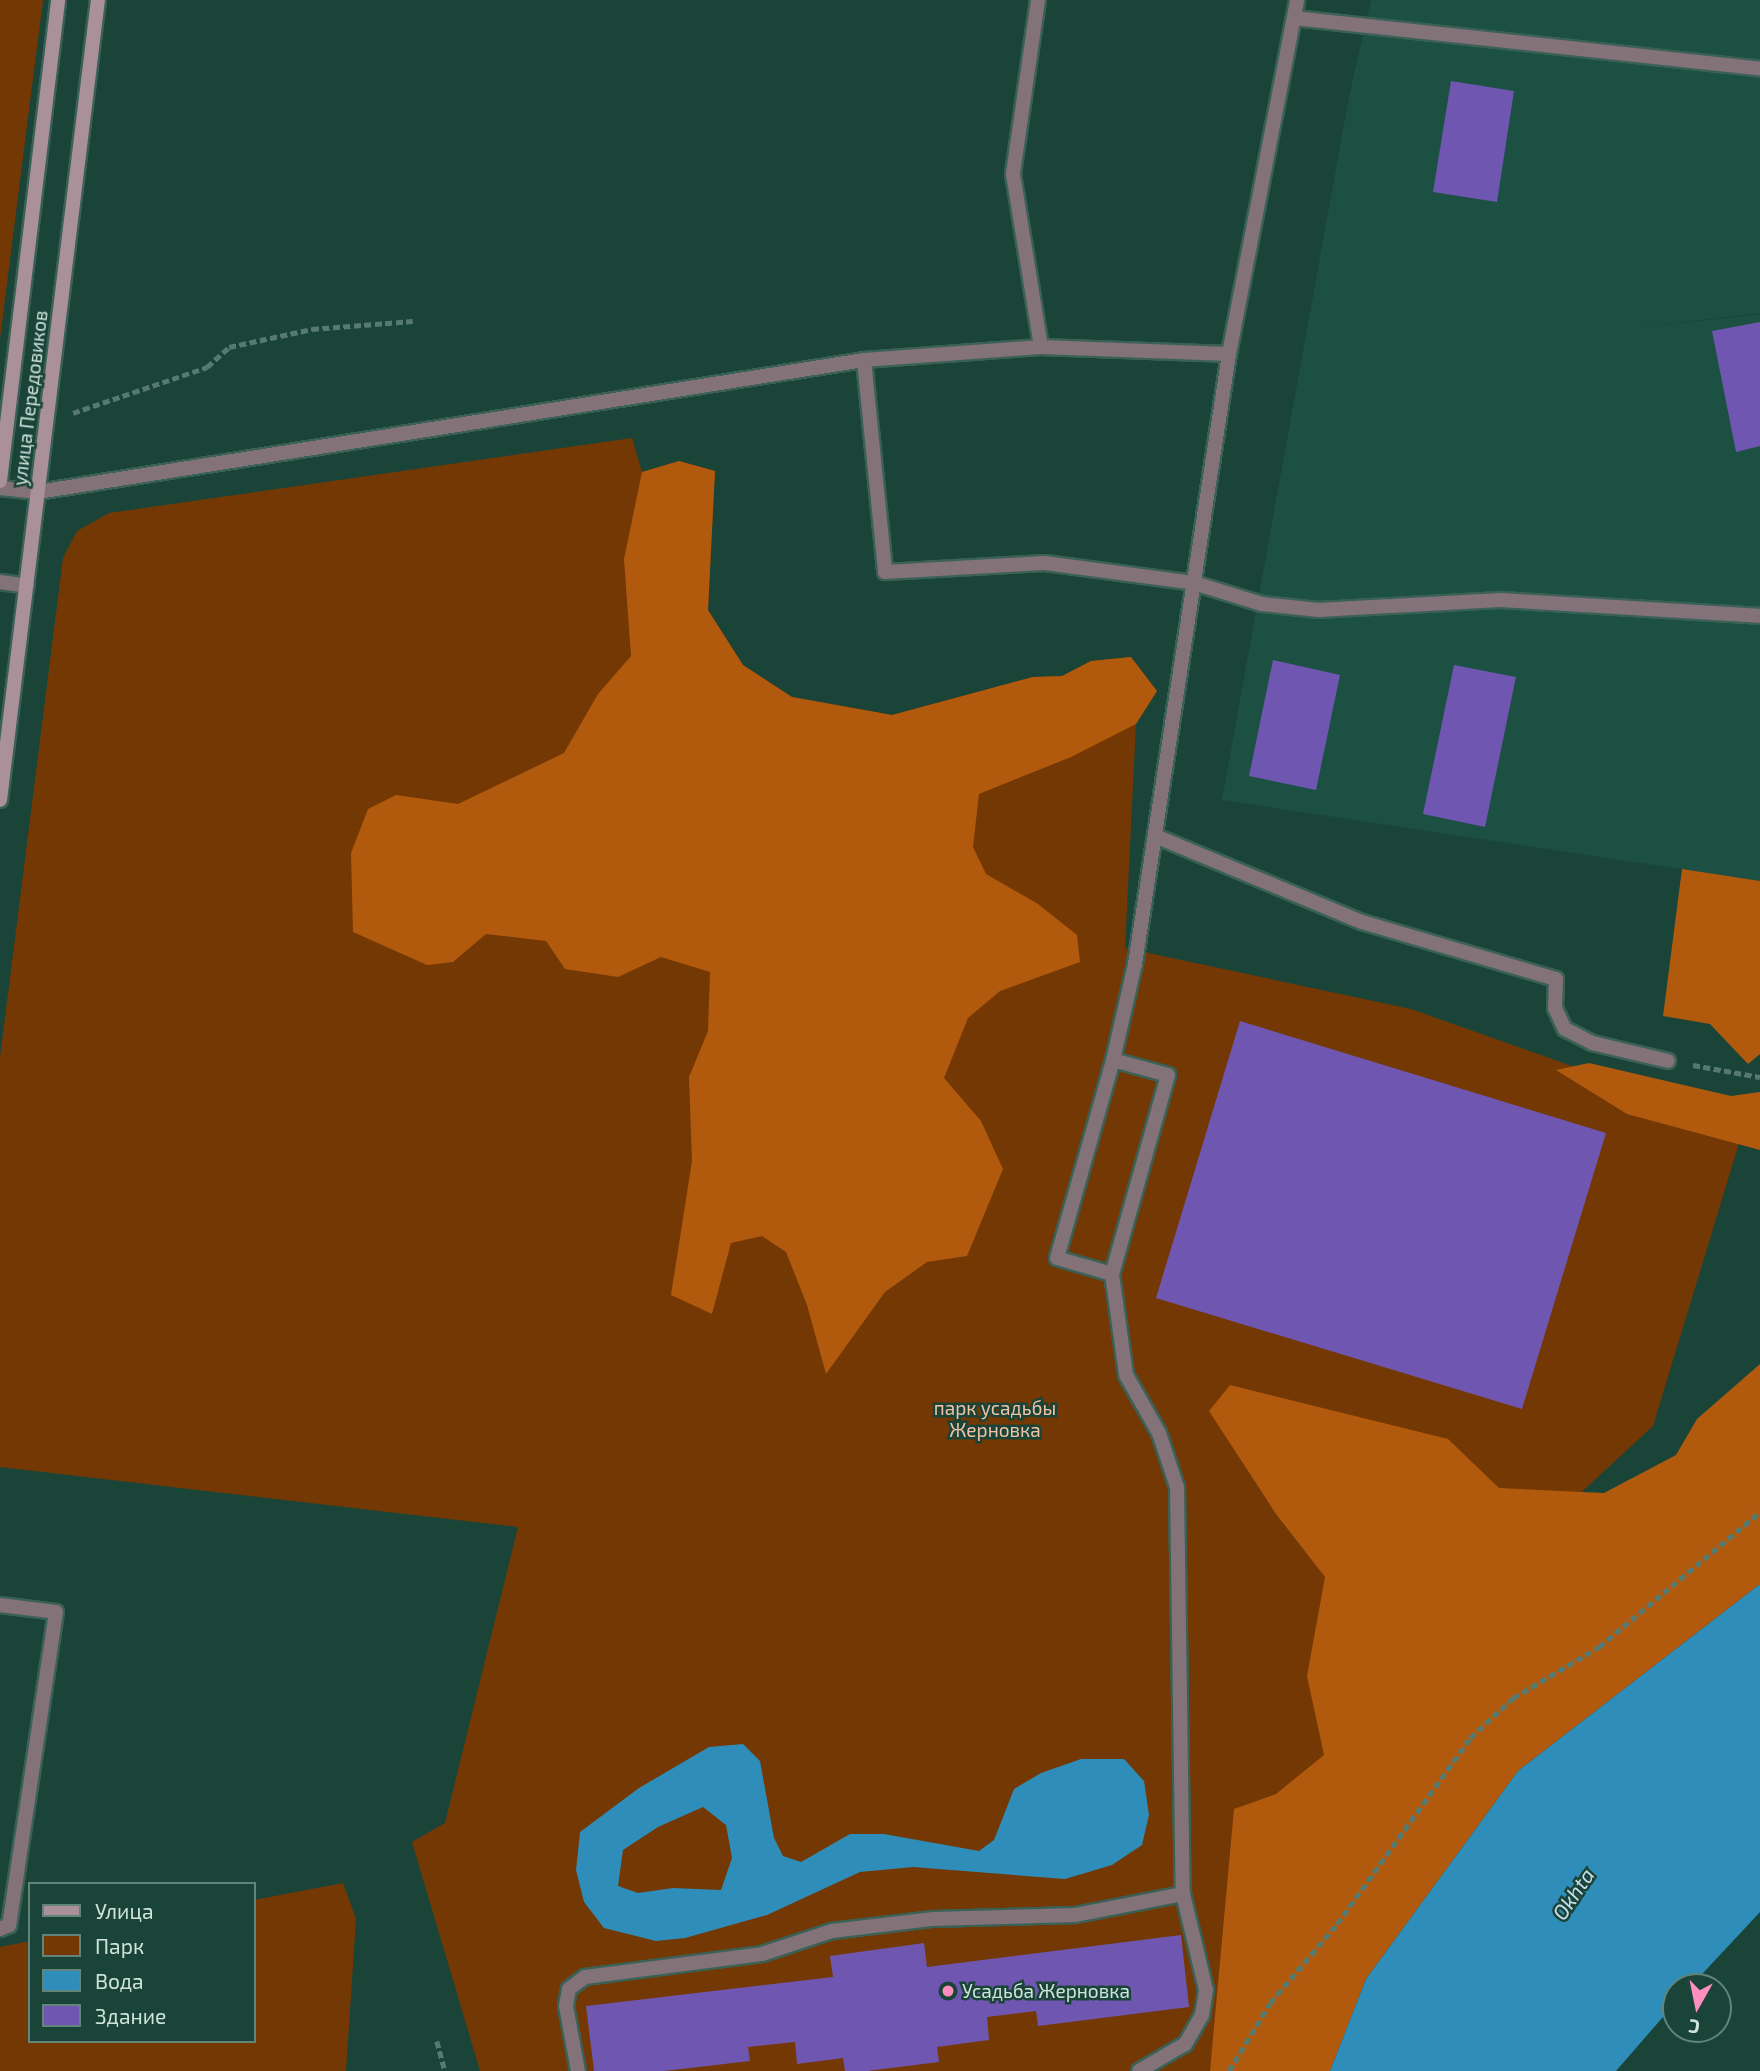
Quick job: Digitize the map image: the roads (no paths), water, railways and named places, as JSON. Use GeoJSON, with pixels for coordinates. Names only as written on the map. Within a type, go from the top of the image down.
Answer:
{"type":"FeatureCollection","features":[{"type":"Feature","properties":{"kind":"main road","name":"улица Передовиков"},"geometry":{"type":"LineString","coordinates":[[0,481],[58,0]]}},
{"type":"Feature","properties":{"kind":"main road","name":"улица Передовиков"},"geometry":{"type":"LineString","coordinates":[[0,800],[98,0]]}},
{"type":"Feature","properties":{"kind":"street"},"geometry":{"type":"LineString","coordinates":[[1038,0],[1013,174],[1041,347]]}},
{"type":"Feature","properties":{"kind":"street"},"geometry":{"type":"LineString","coordinates":[[1112,1274],[1057,1258],[1113,1060],[1135,964],[1229,354],[1297,0]]}},
{"type":"Feature","properties":{"kind":"street"},"geometry":{"type":"LineString","coordinates":[[1294,18],[1760,69]]}},
{"type":"Feature","properties":{"kind":"street"},"geometry":{"type":"LineString","coordinates":[[0,488],[38,492],[864,360],[1041,347],[1229,354]]}},
{"type":"Feature","properties":{"kind":"street"},"geometry":{"type":"LineString","coordinates":[[864,360],[885,572],[1045,563],[1194,583],[1262,604],[1319,610],[1500,600],[1760,616]]}},
{"type":"Feature","properties":{"kind":"street"},"geometry":{"type":"LineString","coordinates":[[0,582],[27,586]]}},
{"type":"Feature","properties":{"kind":"street"},"geometry":{"type":"LineString","coordinates":[[1155,836],[1362,922],[1556,979],[1555,1007],[1565,1029],[1592,1043],[1668,1060]]}},
{"type":"Feature","properties":{"kind":"street"},"geometry":{"type":"LineString","coordinates":[[1113,1060],[1168,1075],[1112,1274],[1126,1375],[1159,1433],[1177,1487],[1183,1894],[1206,1990],[1202,2015],[1185,2045],[1139,2071]]}},
{"type":"Feature","properties":{"kind":"street"},"geometry":{"type":"LineString","coordinates":[[0,1605],[56,1612],[9,1925],[0,1929]]}},
{"type":"Feature","properties":{"kind":"street"},"geometry":{"type":"LineString","coordinates":[[578,2071],[566,2006],[569,1989],[585,1977],[762,1954],[832,1931],[933,1919],[1075,1915],[1183,1894]]}},
{"type":"Feature","properties":{"kind":"water","name":"Okhta"},"geometry":{"type":"Polygon","coordinates":[[[1760,1584],[1760,1912],[1703,1973],[1662,1973],[1662,2018],[1616,2071],[1330,2071],[1366,1979],[1518,1771],[1760,1584]]]}},
{"type":"Feature","properties":{"kind":"water"},"geometry":{"type":"Polygon","coordinates":[[[743,1744],[760,1761],[774,1838],[783,1856],[801,1862],[850,1834],[884,1834],[979,1851],[994,1840],[1014,1789],[1041,1773],[1081,1759],[1124,1759],[1144,1781],[1149,1815],[1142,1845],[1112,1865],[1065,1879],[913,1867],[860,1872],[767,1915],[685,1938],[656,1941],[604,1928],[584,1902],[576,1870],[580,1832],[639,1788],[709,1747],[743,1744]],[[703,1807],[658,1827],[623,1850],[618,1886],[638,1893],[673,1888],[721,1890],[732,1858],[726,1825],[703,1807]]]}},
{"type":"Feature","properties":{"kind":"place","name":"Усадьба Жерновка"},"geometry":{"type":"Point","coordinates":[948,1991]}},
{"type":"Feature","properties":{"kind":"park label","name":"парк усадьбы Жерновка"},"geometry":{"type":"Point","coordinates":[995,1419]}}]}
